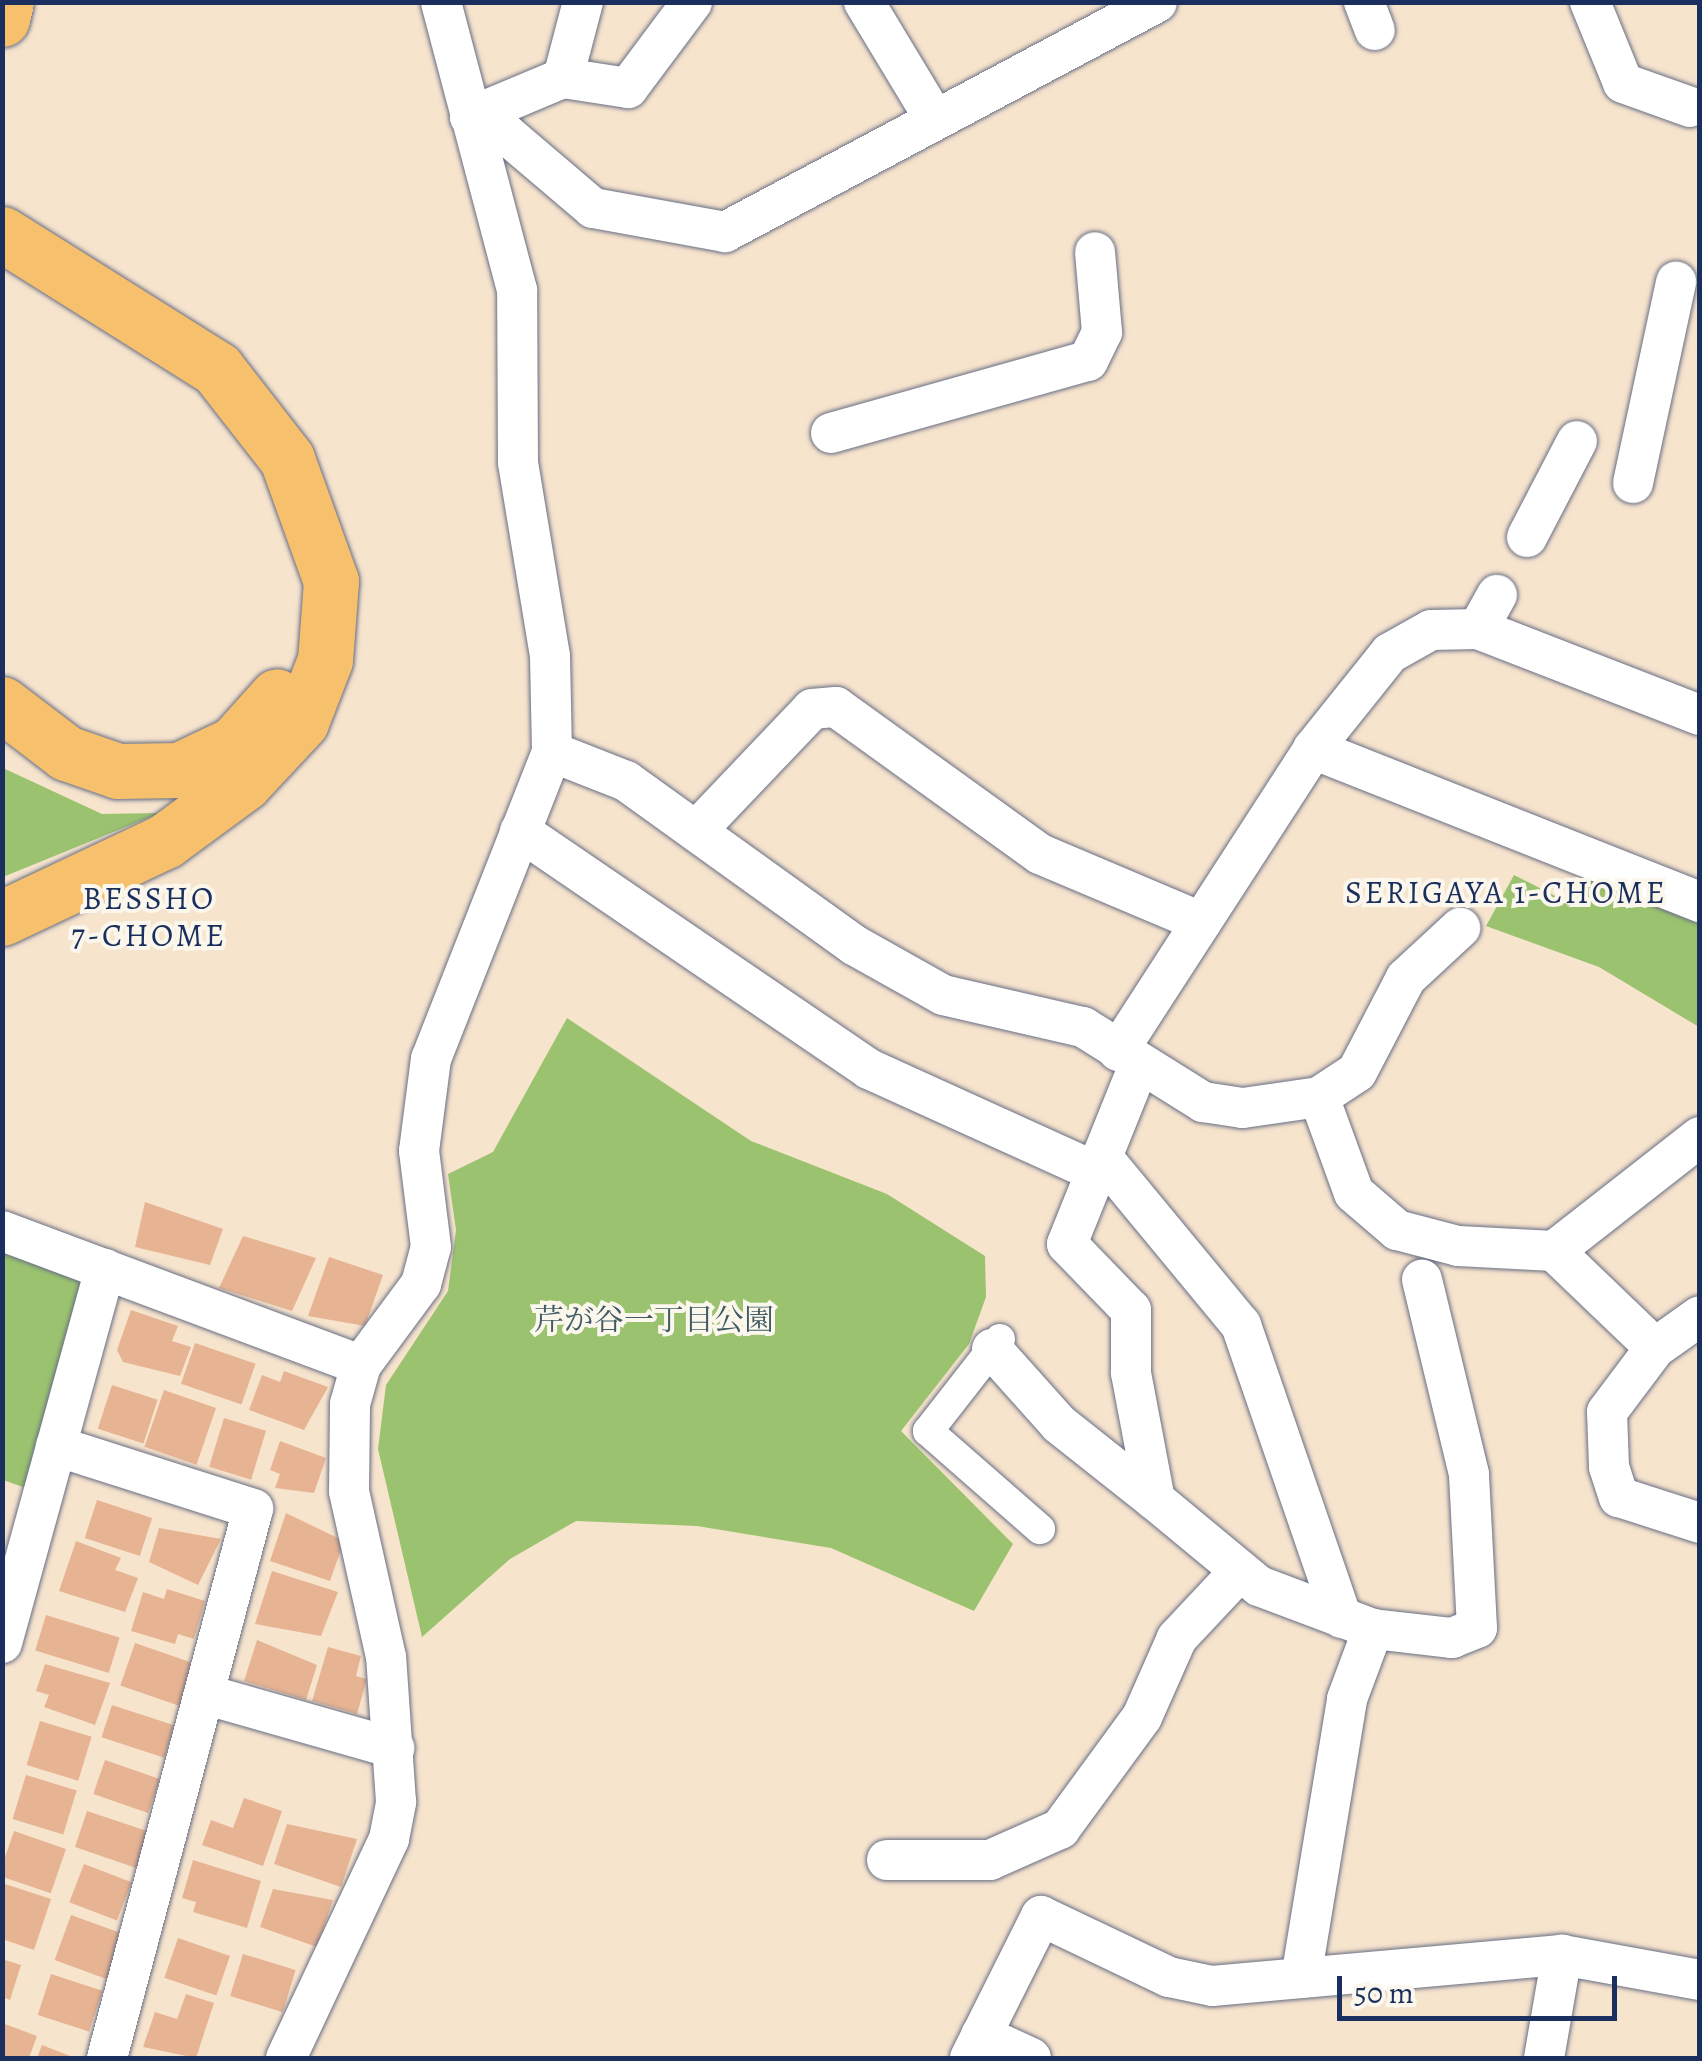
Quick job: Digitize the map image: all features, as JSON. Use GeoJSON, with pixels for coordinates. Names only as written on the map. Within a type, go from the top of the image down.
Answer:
{"type":"FeatureCollection","features":[{"type":"Feature","properties":{"kind":"highway"},"geometry":{"type":"LineString","coordinates":[[2,19],[6,2]]}},
{"type":"Feature","properties":{"kind":"highway"},"geometry":{"type":"LineString","coordinates":[[2,234],[217,369],[287,459],[331,581],[325,660],[300,722],[244,783],[165,841],[2,918]]}},
{"type":"Feature","properties":{"kind":"highway"},"geometry":{"type":"LineString","coordinates":[[2,264],[174,370],[248,447],[302,571],[286,686],[234,744],[179,770],[118,770],[66,753],[2,704]]}},
{"type":"Feature","properties":{"kind":"street"},"geometry":{"type":"LineString","coordinates":[[286,2058],[389,1839],[394,1748],[386,1657],[350,1491],[346,1438],[361,1365],[421,1284],[431,1247],[419,1152],[431,1060],[552,752],[550,656],[518,462],[517,290],[441,2]]}},
{"type":"Feature","properties":{"kind":"street"},"geometry":{"type":"LineString","coordinates":[[563,78],[582,2]]}},
{"type":"Feature","properties":{"kind":"street"},"geometry":{"type":"LineString","coordinates":[[470,118],[563,78],[628,88],[692,2]]}},
{"type":"Feature","properties":{"kind":"street"},"geometry":{"type":"LineString","coordinates":[[864,2],[934,118]]}},
{"type":"Feature","properties":{"kind":"street"},"geometry":{"type":"LineString","coordinates":[[470,118],[506,134],[593,208],[725,232],[1157,2]]}},
{"type":"Feature","properties":{"kind":"street"},"geometry":{"type":"LineString","coordinates":[[1590,2],[1623,83],[1690,107]]}},
{"type":"Feature","properties":{"kind":"street"},"geometry":{"type":"LineString","coordinates":[[830,433],[1088,360],[1102,332],[1095,252]]}},
{"type":"Feature","properties":{"kind":"street"},"geometry":{"type":"LineString","coordinates":[[1633,483],[1676,282]]}},
{"type":"Feature","properties":{"kind":"street"},"geometry":{"type":"LineString","coordinates":[[1527,538],[1577,441]]}},
{"type":"Feature","properties":{"kind":"street"},"geometry":{"type":"LineString","coordinates":[[1155,1500],[1131,1373],[1131,1310],[1067,1244],[1099,1165],[1128,1058],[1201,922],[1313,749],[1390,654],[1431,630],[1488,612],[1700,715]]}},
{"type":"Feature","properties":{"kind":"street"},"geometry":{"type":"LineString","coordinates":[[696,832],[812,708],[836,707],[1040,854],[1201,922]]}},
{"type":"Feature","properties":{"kind":"street"},"geometry":{"type":"LineString","coordinates":[[1313,749],[1700,902]]}},
{"type":"Feature","properties":{"kind":"street"},"geometry":{"type":"LineString","coordinates":[[552,752],[626,781],[696,832],[943,995],[1026,1007],[1128,1058],[1203,1102],[1243,1108],[1319,1097],[1357,1072],[1406,978],[1460,928]]}},
{"type":"Feature","properties":{"kind":"street"},"geometry":{"type":"LineString","coordinates":[[520,830],[869,1069],[1099,1165],[1241,1325],[1357,1624],[1301,1978]]}},
{"type":"Feature","properties":{"kind":"street"},"geometry":{"type":"LineString","coordinates":[[1319,1097],[1354,1194],[1397,1230],[1458,1246],[1554,1251],[1655,1348]]}},
{"type":"Feature","properties":{"kind":"street"},"geometry":{"type":"LineString","coordinates":[[1554,1251],[1700,1137]]}},
{"type":"Feature","properties":{"kind":"street"},"geometry":{"type":"LineString","coordinates":[[2,1231],[361,1365]]}},
{"type":"Feature","properties":{"kind":"street"},"geometry":{"type":"LineString","coordinates":[[2,1643],[104,1269]]}},
{"type":"Feature","properties":{"kind":"street"},"geometry":{"type":"LineString","coordinates":[[1040,1528],[928,1431],[996,1344],[1059,1424],[1240,1570],[1357,1624],[1452,1638],[1476,1628],[1470,1474],[1422,1280]]}},
{"type":"Feature","properties":{"kind":"street"},"geometry":{"type":"LineString","coordinates":[[1700,1316],[1655,1348],[1606,1412],[1609,1467],[1619,1497],[1700,1523]]}},
{"type":"Feature","properties":{"kind":"street"},"geometry":{"type":"LineString","coordinates":[[56,1446],[253,1508],[107,2058]]}},
{"type":"Feature","properties":{"kind":"street"},"geometry":{"type":"LineString","coordinates":[[888,1860],[990,1860],[1060,1828],[1142,1717],[1177,1638],[1240,1570]]}},
{"type":"Feature","properties":{"kind":"street"},"geometry":{"type":"LineString","coordinates":[[204,1694],[394,1748]]}},
{"type":"Feature","properties":{"kind":"street"},"geometry":{"type":"LineString","coordinates":[[1031,2058],[976,2047],[1041,1916],[1169,1977],[1212,1986],[1562,1955],[1700,1980]]}},
{"type":"Feature","properties":{"kind":"street"},"geometry":{"type":"LineString","coordinates":[[1544,2058],[1562,1955]]}},
{"type":"Feature","properties":{"kind":"green space"},"geometry":{"type":"Polygon","coordinates":[[[3,768],[102,814],[160,813],[3,877],[3,768]]]}},
{"type":"Feature","properties":{"kind":"green space"},"geometry":{"type":"Polygon","coordinates":[[[1584,872],[1699,917],[1699,1027],[1599,967],[1486,926],[1514,875],[1571,904],[1584,872]]]}},
{"type":"Feature","properties":{"kind":"green space","name":"芹が谷一丁目公園"},"geometry":{"type":"Polygon","coordinates":[[[567,1018],[751,1141],[887,1194],[985,1256],[986,1297],[969,1344],[901,1431],[1013,1544],[974,1611],[831,1548],[697,1526],[576,1521],[510,1559],[422,1637],[378,1449],[386,1385],[448,1291],[456,1230],[448,1174],[493,1152],[567,1018]]]}},
{"type":"Feature","properties":{"kind":"green space"},"geometry":{"type":"Polygon","coordinates":[[[3,1252],[82,1279],[26,1488],[3,1480],[3,1252]]]}},
{"type":"Feature","properties":{"kind":"building"},"geometry":{"type":"Polygon","coordinates":[[[145,1202],[223,1229],[210,1265],[135,1247],[145,1202]]]}},
{"type":"Feature","properties":{"kind":"building"},"geometry":{"type":"Polygon","coordinates":[[[243,1236],[316,1258],[292,1311],[219,1288],[243,1236]]]}},
{"type":"Feature","properties":{"kind":"building"},"geometry":{"type":"Polygon","coordinates":[[[329,1257],[383,1275],[365,1326],[308,1316],[329,1257]]]}},
{"type":"Feature","properties":{"kind":"building"},"geometry":{"type":"Polygon","coordinates":[[[131,1310],[178,1326],[172,1341],[191,1347],[180,1376],[123,1362],[117,1350],[131,1310]]]}},
{"type":"Feature","properties":{"kind":"building"},"geometry":{"type":"Polygon","coordinates":[[[195,1343],[256,1364],[242,1404],[181,1384],[195,1343]]]}},
{"type":"Feature","properties":{"kind":"building"},"geometry":{"type":"Polygon","coordinates":[[[284,1371],[328,1387],[304,1430],[249,1410],[262,1375],[280,1382],[284,1371]]]}},
{"type":"Feature","properties":{"kind":"building"},"geometry":{"type":"Polygon","coordinates":[[[112,1385],[158,1400],[143,1444],[98,1429],[112,1385]]]}},
{"type":"Feature","properties":{"kind":"building"},"geometry":{"type":"Polygon","coordinates":[[[164,1390],[216,1408],[196,1465],[144,1447],[164,1390]]]}},
{"type":"Feature","properties":{"kind":"building"},"geometry":{"type":"Polygon","coordinates":[[[224,1418],[266,1431],[251,1480],[209,1467],[224,1418]]]}},
{"type":"Feature","properties":{"kind":"building"},"geometry":{"type":"Polygon","coordinates":[[[280,1441],[326,1458],[314,1493],[275,1488],[280,1474],[270,1470],[280,1441]]]}},
{"type":"Feature","properties":{"kind":"building"},"geometry":{"type":"Polygon","coordinates":[[[97,1500],[152,1518],[140,1556],[85,1538],[97,1500]]]}},
{"type":"Feature","properties":{"kind":"building"},"geometry":{"type":"Polygon","coordinates":[[[286,1513],[344,1541],[330,1581],[270,1561],[286,1513]]]}},
{"type":"Feature","properties":{"kind":"building"},"geometry":{"type":"Polygon","coordinates":[[[159,1528],[221,1539],[198,1585],[149,1562],[159,1528]]]}},
{"type":"Feature","properties":{"kind":"building"},"geometry":{"type":"Polygon","coordinates":[[[76,1541],[121,1558],[115,1570],[138,1578],[125,1612],[59,1591],[76,1541]]]}},
{"type":"Feature","properties":{"kind":"building"},"geometry":{"type":"Polygon","coordinates":[[[272,1571],[338,1592],[321,1636],[255,1624],[272,1571]]]}},
{"type":"Feature","properties":{"kind":"building"},"geometry":{"type":"Polygon","coordinates":[[[167,1589],[205,1601],[194,1639],[178,1634],[175,1644],[131,1631],[143,1592],[164,1599],[167,1589]]]}},
{"type":"Feature","properties":{"kind":"building"},"geometry":{"type":"Polygon","coordinates":[[[46,1615],[120,1638],[109,1673],[35,1650],[46,1615]]]}},
{"type":"Feature","properties":{"kind":"building"},"geometry":{"type":"Polygon","coordinates":[[[257,1640],[317,1665],[306,1700],[244,1681],[257,1640]]]}},
{"type":"Feature","properties":{"kind":"building"},"geometry":{"type":"Polygon","coordinates":[[[135,1643],[196,1664],[182,1707],[120,1686],[135,1643]]]}},
{"type":"Feature","properties":{"kind":"building"},"geometry":{"type":"Polygon","coordinates":[[[328,1647],[361,1656],[356,1676],[367,1679],[357,1714],[312,1701],[328,1647]]]}},
{"type":"Feature","properties":{"kind":"building"},"geometry":{"type":"Polygon","coordinates":[[[45,1664],[110,1683],[95,1725],[44,1707],[49,1695],[36,1691],[45,1664]]]}},
{"type":"Feature","properties":{"kind":"building"},"geometry":{"type":"Polygon","coordinates":[[[112,1705],[175,1725],[164,1758],[101,1737],[112,1705]]]}},
{"type":"Feature","properties":{"kind":"building"},"geometry":{"type":"Polygon","coordinates":[[[40,1721],[92,1737],[78,1781],[27,1765],[40,1721]]]}},
{"type":"Feature","properties":{"kind":"building"},"geometry":{"type":"Polygon","coordinates":[[[105,1760],[160,1779],[148,1813],[93,1794],[105,1760]]]}},
{"type":"Feature","properties":{"kind":"building"},"geometry":{"type":"Polygon","coordinates":[[[26,1775],[77,1790],[63,1834],[13,1819],[26,1775]]]}},
{"type":"Feature","properties":{"kind":"building"},"geometry":{"type":"Polygon","coordinates":[[[244,1798],[282,1811],[263,1866],[202,1845],[211,1820],[233,1828],[244,1798]]]}},
{"type":"Feature","properties":{"kind":"building"},"geometry":{"type":"Polygon","coordinates":[[[87,1811],[153,1833],[144,1860],[136,1868],[75,1847],[87,1811]]]}},
{"type":"Feature","properties":{"kind":"building"},"geometry":{"type":"Polygon","coordinates":[[[287,1824],[357,1839],[341,1887],[274,1864],[287,1824]]]}},
{"type":"Feature","properties":{"kind":"building"},"geometry":{"type":"Polygon","coordinates":[[[14,1831],[66,1849],[51,1893],[2,1877],[14,1831]]]}},
{"type":"Feature","properties":{"kind":"building"},"geometry":{"type":"Polygon","coordinates":[[[193,1860],[261,1881],[247,1928],[193,1912],[196,1902],[182,1898],[193,1860]]]}},
{"type":"Feature","properties":{"kind":"building"},"geometry":{"type":"Polygon","coordinates":[[[84,1864],[132,1882],[117,1921],[69,1902],[84,1864]]]}},
{"type":"Feature","properties":{"kind":"building"},"geometry":{"type":"Polygon","coordinates":[[[2,1883],[51,1899],[34,1950],[2,1939],[2,1883]]]}},
{"type":"Feature","properties":{"kind":"building"},"geometry":{"type":"Polygon","coordinates":[[[273,1889],[333,1900],[317,1947],[260,1927],[273,1889]]]}},
{"type":"Feature","properties":{"kind":"building"},"geometry":{"type":"Polygon","coordinates":[[[71,1915],[126,1935],[109,1980],[55,1960],[71,1915]]]}},
{"type":"Feature","properties":{"kind":"building"},"geometry":{"type":"Polygon","coordinates":[[[178,1938],[230,1956],[216,1996],[164,1978],[178,1938]]]}},
{"type":"Feature","properties":{"kind":"building"},"geometry":{"type":"Polygon","coordinates":[[[243,1954],[296,1970],[283,2012],[230,1996],[243,1954]]]}},
{"type":"Feature","properties":{"kind":"building"},"geometry":{"type":"Polygon","coordinates":[[[2,1959],[21,1965],[10,2000],[2,1997],[2,1959]]]}},
{"type":"Feature","properties":{"kind":"building"},"geometry":{"type":"Polygon","coordinates":[[[51,1974],[102,1991],[89,2032],[38,2015],[51,1974]]]}},
{"type":"Feature","properties":{"kind":"building"},"geometry":{"type":"Polygon","coordinates":[[[186,1994],[214,2003],[196,2058],[143,2047],[155,2012],[177,2019],[186,1994]]]}},
{"type":"Feature","properties":{"kind":"building"},"geometry":{"type":"Polygon","coordinates":[[[2,2023],[37,2036],[29,2058],[2,2058],[2,2023]]]}},
{"type":"Feature","properties":{"kind":"building"},"geometry":{"type":"Polygon","coordinates":[[[42,2045],[75,2058],[37,2058],[42,2045]]]}},
{"type":"Feature","properties":{"kind":"district","name":"SERIGAYA 1-CHOME"},"geometry":{"type":"Point","coordinates":[1506,892]}},
{"type":"Feature","properties":{"kind":"district","name":"BESSHO 7-CHOME"},"geometry":{"type":"Point","coordinates":[149,918]}}]}
